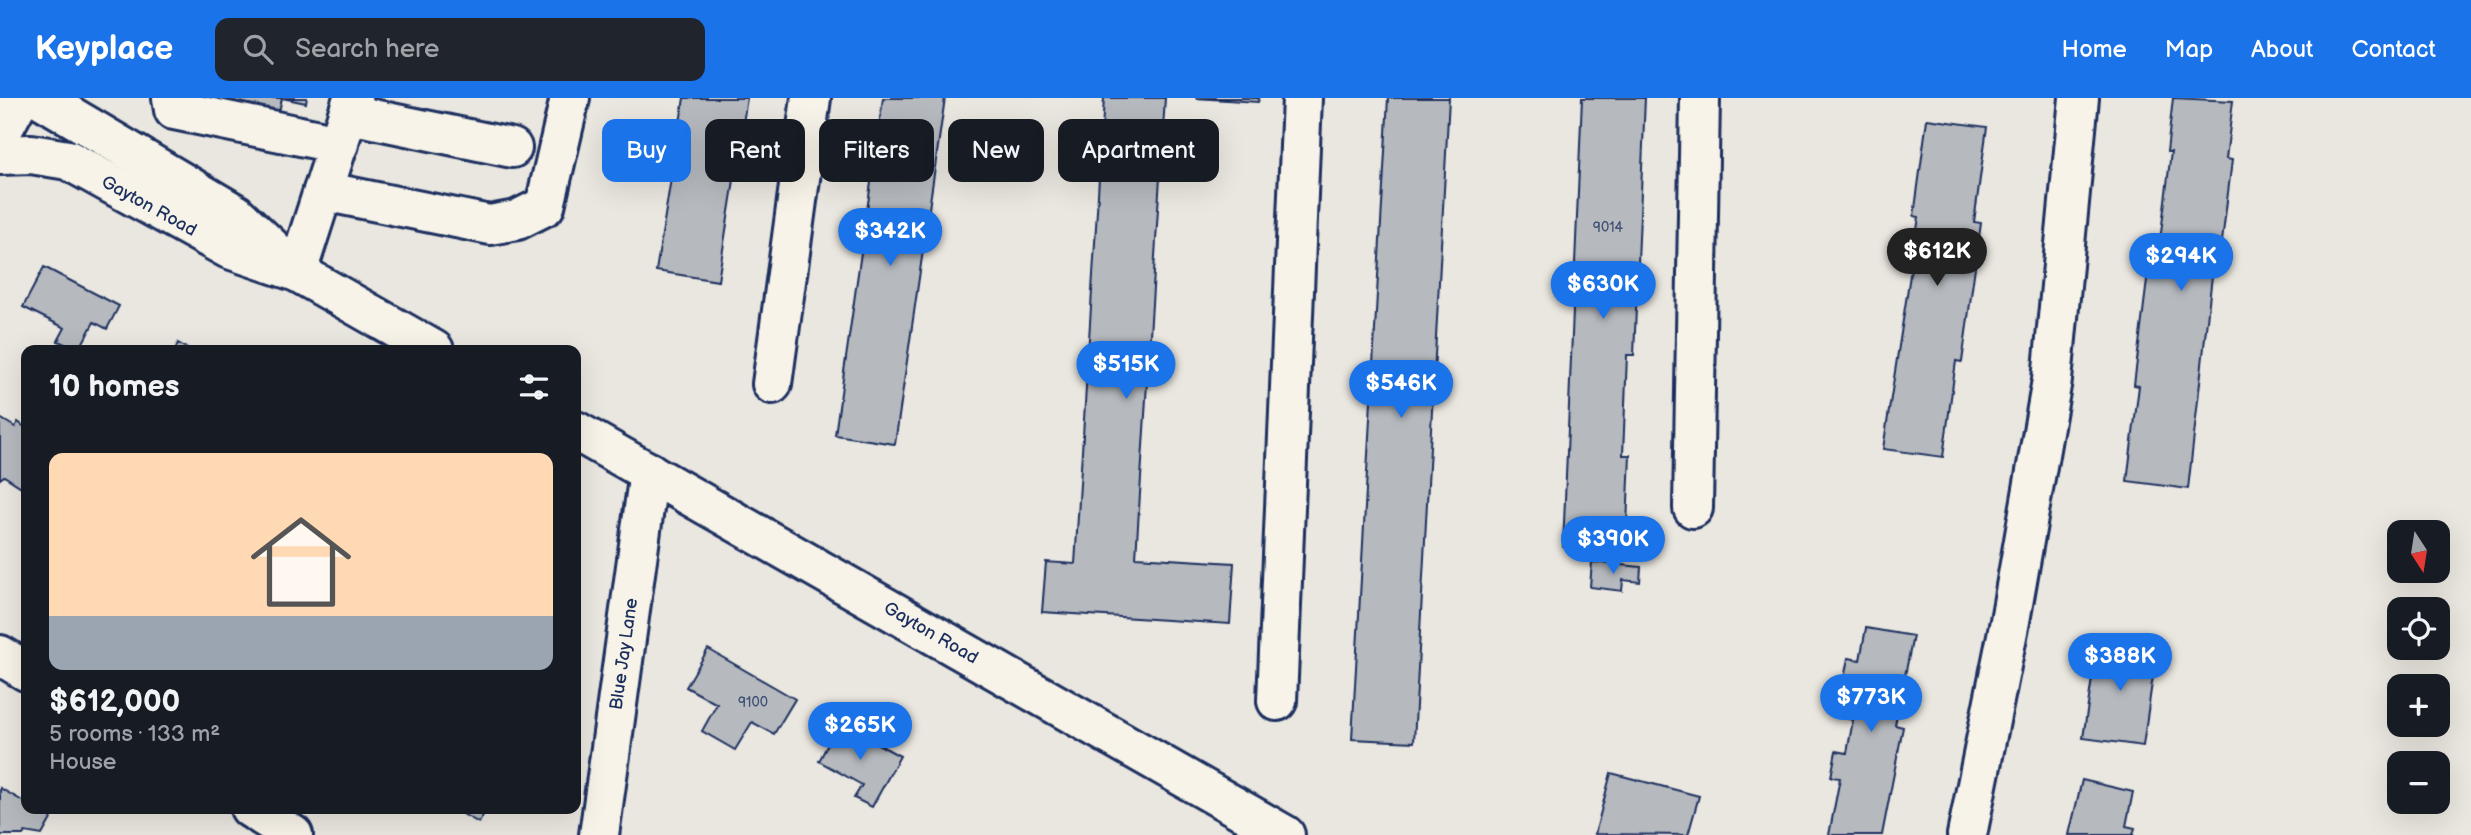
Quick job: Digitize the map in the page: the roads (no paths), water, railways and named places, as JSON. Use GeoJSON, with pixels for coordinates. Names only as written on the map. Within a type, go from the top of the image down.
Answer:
{"type":"FeatureCollection","features":[{"type":"Feature","properties":{"kind":"street"},"geometry":{"type":"LineString","coordinates":[[0,135],[20,98]]}},
{"type":"Feature","properties":{"kind":"street","name":"Gayton Road"},"geometry":{"type":"LineString","coordinates":[[40,98],[236,214],[297,272]]}},
{"type":"Feature","properties":{"kind":"street"},"geometry":{"type":"LineString","coordinates":[[172,98],[174,110],[202,118],[347,118],[512,148]]}},
{"type":"Feature","properties":{"kind":"street"},"geometry":{"type":"LineString","coordinates":[[323,191],[490,225],[517,220],[545,206],[570,98]]}},
{"type":"Feature","properties":{"kind":"street"},"geometry":{"type":"LineString","coordinates":[[772,384],[811,98]]}},
{"type":"Feature","properties":{"kind":"street"},"geometry":{"type":"LineString","coordinates":[[1277,701],[1302,98]]}},
{"type":"Feature","properties":{"kind":"street"},"geometry":{"type":"LineString","coordinates":[[1693,508],[1700,98]]}},
{"type":"Feature","properties":{"kind":"street"},"geometry":{"type":"LineString","coordinates":[[1967,835],[2010,621],[2052,380],[2078,98]]}},
{"type":"Feature","properties":{"kind":"street"},"geometry":{"type":"LineString","coordinates":[[297,272],[347,118]]}},
{"type":"Feature","properties":{"kind":"street","name":"Gayton Road"},"geometry":{"type":"LineString","coordinates":[[0,155],[51,155],[68,160],[229,249],[297,272],[425,345]]}},
{"type":"Feature","properties":{"kind":"street","name":"Gayton Road"},"geometry":{"type":"LineString","coordinates":[[581,433],[1285,835]]}},
{"type":"Feature","properties":{"kind":"street","name":"Blue Jay Lane"},"geometry":{"type":"LineString","coordinates":[[599,835],[649,472]]}},
{"type":"Feature","properties":{"kind":"street"},"geometry":{"type":"LineString","coordinates":[[0,655],[21,668]]}},
{"type":"Feature","properties":{"kind":"street"},"geometry":{"type":"LineString","coordinates":[[260,814],[293,835]]}}]}
